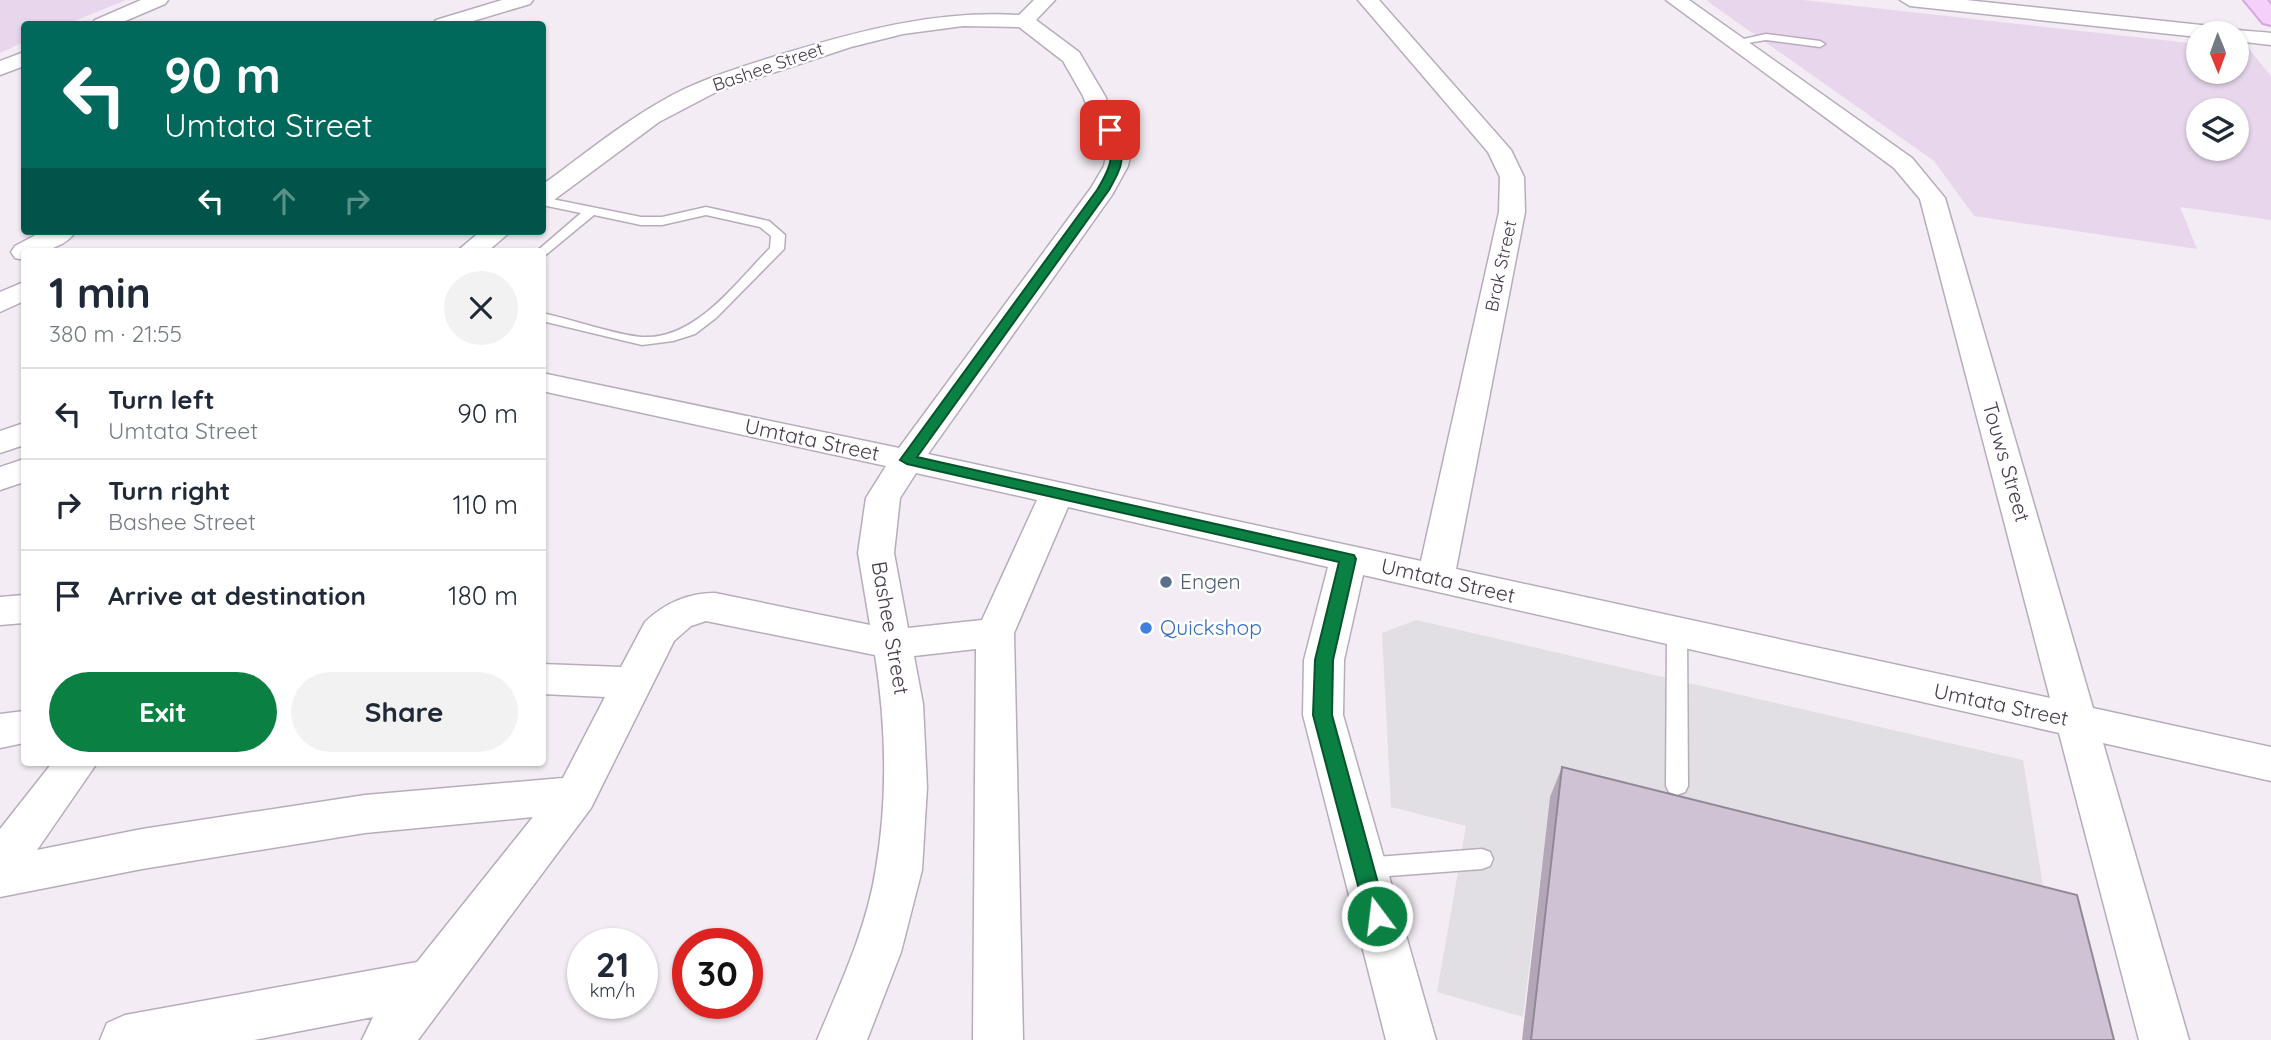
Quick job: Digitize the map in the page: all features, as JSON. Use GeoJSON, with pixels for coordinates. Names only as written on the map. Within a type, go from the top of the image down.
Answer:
{"type":"FeatureCollection","features":[{"type":"Feature","properties":{"kind":"street"},"geometry":{"type":"LineString","coordinates":[[109,21],[158,0]]}},
{"type":"Feature","properties":{"kind":"street"},"geometry":{"type":"LineString","coordinates":[[453,21],[523,0]]}},
{"type":"Feature","properties":{"kind":"street"},"geometry":{"type":"LineString","coordinates":[[1024,21],[1045,0]]}},
{"type":"Feature","properties":{"kind":"street","name":"Brak Street"},"geometry":{"type":"LineString","coordinates":[[1368,0],[1499,150],[1512,177],[1512,212],[1436,578]]}},
{"type":"Feature","properties":{"kind":"street","name":"Touws Street"},"geometry":{"type":"LineString","coordinates":[[1676,0],[1903,163],[1932,198],[2164,1040]]}},
{"type":"Feature","properties":{"kind":"street"},"geometry":{"type":"LineString","coordinates":[[1910,0],[2186,29]]}},
{"type":"Feature","properties":{"kind":"street"},"geometry":{"type":"LineString","coordinates":[[2255,0],[2271,18]]}},
{"type":"Feature","properties":{"kind":"street","name":"Bashee Street"},"geometry":{"type":"LineString","coordinates":[[546,196],[666,108],[734,77],[828,46],[918,24],[968,19],[1024,21],[1060,46],[1083,76],[1116,147],[1116,166],[1103,190],[907,460],[883,498],[876,553],[903,704],[906,787],[899,870],[877,952],[842,1040]]}},
{"type":"Feature","properties":{"kind":"street"},"geometry":{"type":"LineString","coordinates":[[2249,36],[2271,39]]}},
{"type":"Feature","properties":{"kind":"street"},"geometry":{"type":"LineString","coordinates":[[0,69],[21,59]]}},
{"type":"Feature","properties":{"kind":"street"},"geometry":{"type":"LineString","coordinates":[[33,248],[56,235]]}},
{"type":"Feature","properties":{"kind":"street"},"geometry":{"type":"LineString","coordinates":[[475,248],[493,235]]}},
{"type":"Feature","properties":{"kind":"street"},"geometry":{"type":"LineString","coordinates":[[0,303],[21,292]]}},
{"type":"Feature","properties":{"kind":"street","name":"Umtata Street"},"geometry":{"type":"LineString","coordinates":[[546,383],[907,460],[2271,764]]}},
{"type":"Feature","properties":{"kind":"street"},"geometry":{"type":"LineString","coordinates":[[0,443],[21,434]]}},
{"type":"Feature","properties":{"kind":"street"},"geometry":{"type":"LineString","coordinates":[[0,479],[21,471]]}},
{"type":"Feature","properties":{"kind":"street"},"geometry":{"type":"LineString","coordinates":[[998,1040],[995,633],[1057,494]]}},
{"type":"Feature","properties":{"kind":"street"},"geometry":{"type":"LineString","coordinates":[[1348,559],[1324,660],[1323,715],[1411,1040]]}},
{"type":"Feature","properties":{"kind":"street"},"geometry":{"type":"LineString","coordinates":[[387,1040],[576,795],[659,632],[671,619],[694,608],[715,607],[892,644],[995,633]]}},
{"type":"Feature","properties":{"kind":"street"},"geometry":{"type":"LineString","coordinates":[[0,611],[21,608]]}},
{"type":"Feature","properties":{"kind":"street"},"geometry":{"type":"LineString","coordinates":[[546,679],[633,683]]}},
{"type":"Feature","properties":{"kind":"street"},"geometry":{"type":"LineString","coordinates":[[0,731],[21,728]]}},
{"type":"Feature","properties":{"kind":"street"},"geometry":{"type":"LineString","coordinates":[[0,864],[74,766]]}},
{"type":"Feature","properties":{"kind":"street"},"geometry":{"type":"LineString","coordinates":[[0,877],[142,849],[365,814],[576,795]]}},
{"type":"Feature","properties":{"kind":"street"},"geometry":{"type":"LineString","coordinates":[[125,1040],[431,983]]}},
{"type":"Feature","properties":{"kind":"lane"},"geometry":{"type":"LineString","coordinates":[[1735,42],[1766,37],[1821,44]]}},
{"type":"Feature","properties":{"kind":"lane"},"geometry":{"type":"LineString","coordinates":[[546,200],[641,221],[662,221],[706,211],[736,216],[773,229],[778,235],[777,249],[711,315],[690,331],[668,338],[642,341],[546,318]]}},
{"type":"Feature","properties":{"kind":"lane"},"geometry":{"type":"LineString","coordinates":[[546,250],[591,211]]}},
{"type":"Feature","properties":{"kind":"lane"},"geometry":{"type":"LineString","coordinates":[[1677,632],[1677,786]]}},
{"type":"Feature","properties":{"kind":"lane"},"geometry":{"type":"LineString","coordinates":[[1363,868],[1482,859]]}},
{"type":"Feature","properties":{"kind":"shaded area"},"geometry":{"type":"Polygon","coordinates":[[[0,0],[126,0],[74,21],[21,21],[21,43],[0,53],[0,0]]]}},
{"type":"Feature","properties":{"kind":"shaded area"},"geometry":{"type":"Polygon","coordinates":[[[1803,0],[2186,43],[2186,84],[2249,84],[2249,49],[2271,76],[2271,220],[2180,207],[2197,249],[1974,216],[1934,161],[1707,1],[1803,0]]]}},
{"type":"Feature","properties":{"kind":"shaded area"},"geometry":{"type":"Polygon","coordinates":[[[1416,620],[2023,760],[2049,924],[1550,798],[1523,1017],[1437,992],[1466,826],[1391,807],[1382,633],[1416,620]]]}},
{"type":"Feature","properties":{"kind":"building"},"geometry":{"type":"Polygon","coordinates":[[[1562,767],[2077,895],[2114,1040],[1531,1040],[1562,767]]]}},
{"type":"Feature","properties":{"kind":"place","name":"Engen"},"geometry":{"type":"Point","coordinates":[1166,582]}},
{"type":"Feature","properties":{"kind":"place","name":"Quickshop"},"geometry":{"type":"Point","coordinates":[1146,628]}},
{"type":"Feature","properties":{"kind":"route"},"geometry":{"type":"LineString","coordinates":[[1110,130],[1118,156],[1116,166],[1103,190],[907,460],[1348,559],[1324,660],[1323,715],[1377,916]]}}]}
